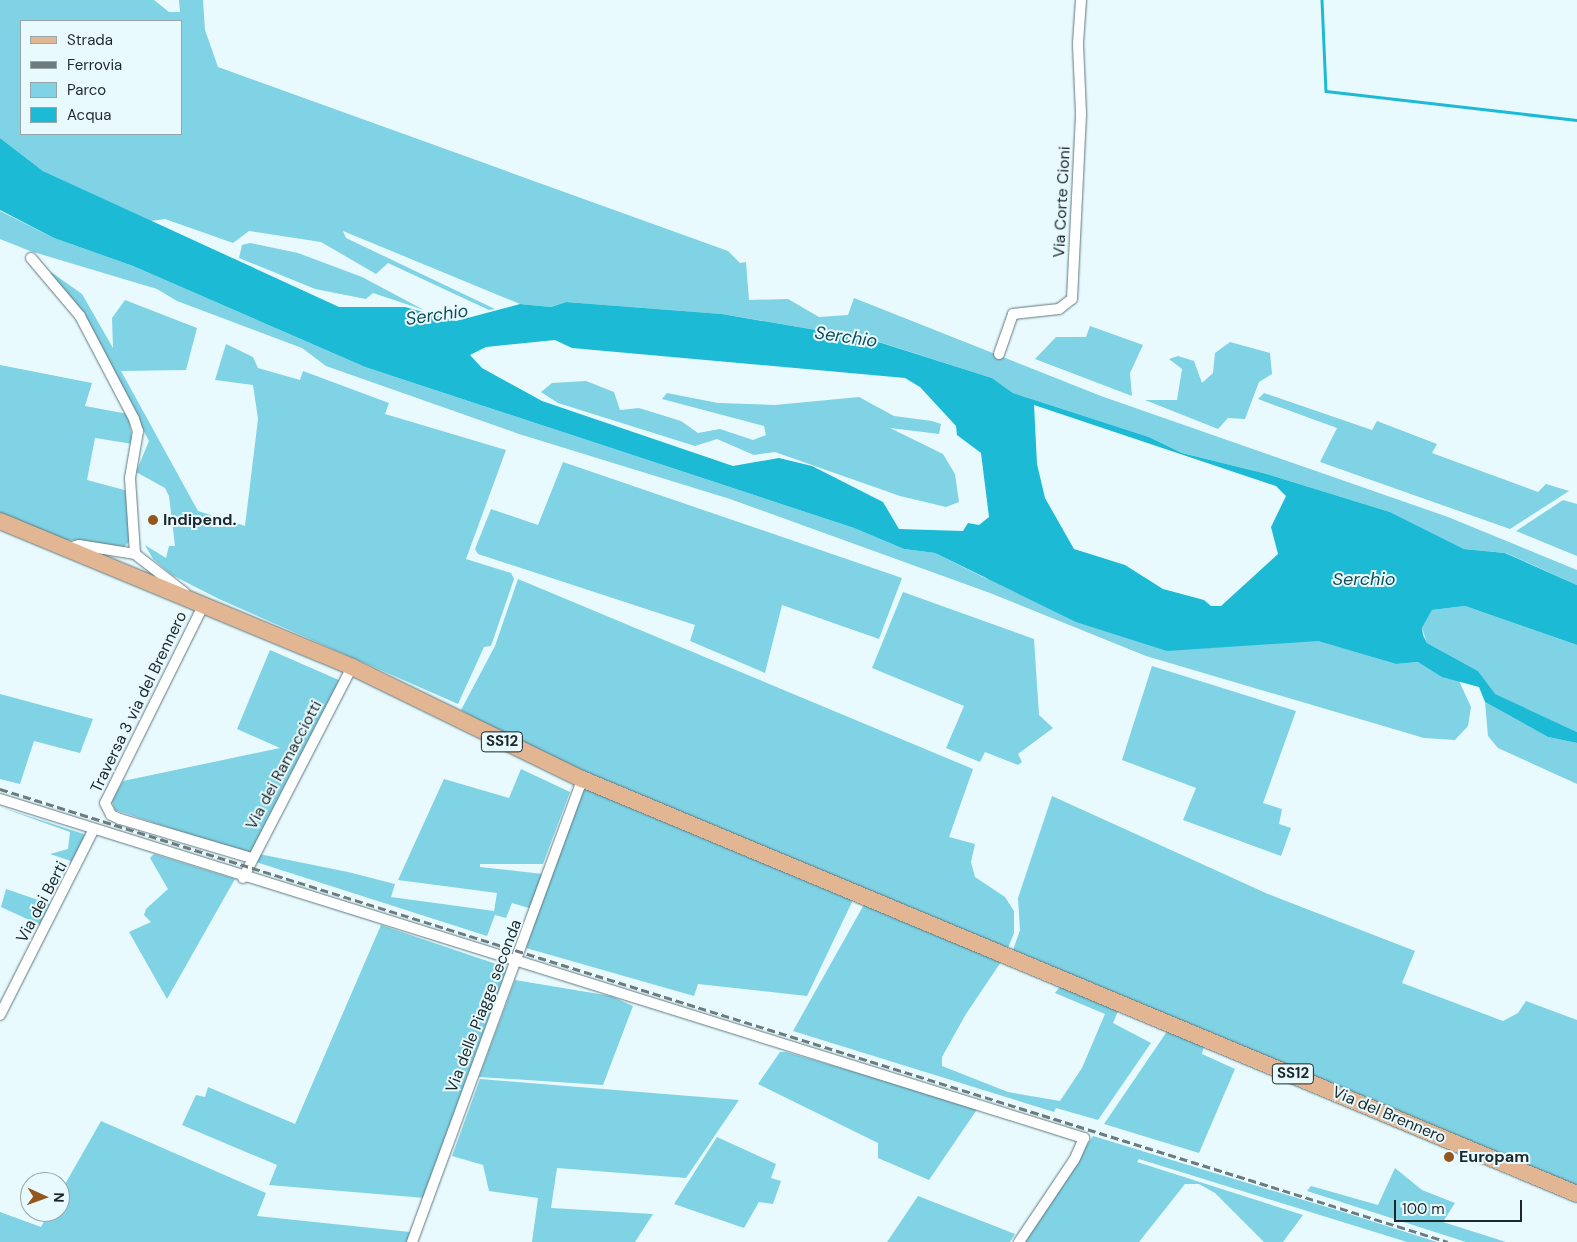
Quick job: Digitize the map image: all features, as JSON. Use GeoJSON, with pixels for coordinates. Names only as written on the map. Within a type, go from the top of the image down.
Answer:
{"type":"FeatureCollection","features":[{"type":"Feature","properties":{"kind":"main road","name":"SS12"},"geometry":{"type":"LineString","coordinates":[[0,521],[352,667],[582,779]]}},
{"type":"Feature","properties":{"kind":"main road","name":"Via del Brennero"},"geometry":{"type":"LineString","coordinates":[[582,779],[1008,955],[1577,1194]]}},
{"type":"Feature","properties":{"kind":"street","name":"Via Corte Cioni"},"geometry":{"type":"LineString","coordinates":[[999,354],[1013,314],[1059,309],[1072,300],[1081,113],[1078,43],[1081,0]]}},
{"type":"Feature","properties":{"kind":"street"},"geometry":{"type":"LineString","coordinates":[[31,258],[80,316],[134,419],[138,431],[130,478],[135,554]]}},
{"type":"Feature","properties":{"kind":"street"},"geometry":{"type":"LineString","coordinates":[[68,549],[79,545],[135,554],[200,603]]}},
{"type":"Feature","properties":{"kind":"street","name":"Traversa 3 via del Brennero"},"geometry":{"type":"LineString","coordinates":[[200,603],[105,803],[111,815],[120,819],[252,858]]}},
{"type":"Feature","properties":{"kind":"street","name":"Via dei Ramacciotti"},"geometry":{"type":"LineString","coordinates":[[243,878],[352,667]]}},
{"type":"Feature","properties":{"kind":"street","name":"Via delle Piagge seconda"},"geometry":{"type":"LineString","coordinates":[[412,1242],[518,961],[582,779]]}},
{"type":"Feature","properties":{"kind":"street"},"geometry":{"type":"LineString","coordinates":[[0,799],[243,878],[518,961],[1084,1138],[1074,1160],[1019,1242]]}},
{"type":"Feature","properties":{"kind":"street","name":"Via dei Berti"},"geometry":{"type":"LineString","coordinates":[[0,1015],[94,829]]}},
{"type":"Feature","properties":{"kind":"green space"},"geometry":{"type":"Polygon","coordinates":[[[0,0],[154,0],[169,12],[180,12],[179,0],[203,0],[205,30],[218,67],[728,251],[740,263],[746,262],[749,300],[788,299],[819,317],[848,315],[854,298],[1101,396],[1448,517],[1577,570],[1577,585],[1506,553],[1464,549],[1390,512],[1267,474],[1182,453],[1149,437],[1013,393],[992,378],[870,339],[722,314],[566,302],[551,307],[520,304],[343,231],[346,238],[495,309],[489,310],[388,263],[376,274],[321,242],[249,231],[233,243],[165,219],[151,221],[43,171],[0,138],[0,0]]]}},
{"type":"Feature","properties":{"kind":"green space"},"geometry":{"type":"Polygon","coordinates":[[[0,211],[54,238],[133,266],[365,367],[854,528],[904,549],[935,553],[985,578],[1285,640],[1319,641],[1396,664],[1418,662],[1459,681],[1471,707],[1468,726],[1455,740],[1424,738],[1146,656],[990,593],[730,499],[519,434],[326,366],[302,348],[177,301],[157,289],[30,251],[0,239],[0,211]]]}},
{"type":"Feature","properties":{"kind":"green space"},"geometry":{"type":"Polygon","coordinates":[[[250,243],[298,253],[362,277],[424,310],[373,293],[366,299],[315,289],[239,258],[242,245],[250,243]]]}},
{"type":"Feature","properties":{"kind":"green space"},"geometry":{"type":"Polygon","coordinates":[[[51,272],[82,294],[113,348],[112,318],[125,300],[197,328],[186,370],[121,371],[198,511],[245,526],[258,419],[253,385],[215,380],[226,344],[253,357],[258,368],[300,380],[303,371],[389,403],[385,414],[506,450],[466,559],[511,573],[514,579],[491,646],[484,647],[458,704],[219,599],[172,575],[153,559],[145,545],[166,558],[169,546],[175,546],[169,496],[165,488],[136,472],[149,441],[78,307],[50,277],[51,272]]]}},
{"type":"Feature","properties":{"kind":"green space"},"geometry":{"type":"Polygon","coordinates":[[[1090,326],[1143,345],[1130,373],[1132,396],[1035,359],[1056,337],[1086,337],[1090,326]]]}},
{"type":"Feature","properties":{"kind":"green space"},"geometry":{"type":"Polygon","coordinates":[[[1230,342],[1270,353],[1272,374],[1259,382],[1245,419],[1228,418],[1218,429],[1145,400],[1177,400],[1182,369],[1169,359],[1178,356],[1194,361],[1202,383],[1213,373],[1215,353],[1230,342]]]}},
{"type":"Feature","properties":{"kind":"green space"},"geometry":{"type":"Polygon","coordinates":[[[0,365],[92,383],[85,406],[128,414],[133,444],[95,438],[87,480],[128,491],[130,541],[124,547],[61,539],[0,514],[0,365]]]}},
{"type":"Feature","properties":{"kind":"green space"},"geometry":{"type":"Polygon","coordinates":[[[586,381],[614,392],[620,410],[639,408],[681,421],[698,433],[720,429],[753,440],[766,435],[764,426],[662,399],[667,393],[718,403],[775,405],[859,397],[894,416],[941,424],[939,434],[890,428],[943,454],[955,474],[959,502],[946,507],[900,496],[775,452],[754,455],[717,439],[695,446],[558,403],[541,392],[552,383],[586,381]]]}},
{"type":"Feature","properties":{"kind":"green space"},"geometry":{"type":"Polygon","coordinates":[[[1264,393],[1372,430],[1377,421],[1437,444],[1432,453],[1538,492],[1546,484],[1569,491],[1510,529],[1320,462],[1337,428],[1258,399],[1264,393]]]}},
{"type":"Feature","properties":{"kind":"green space"},"geometry":{"type":"Polygon","coordinates":[[[563,462],[902,578],[879,639],[782,605],[765,673],[690,641],[695,625],[478,554],[475,549],[491,509],[538,525],[563,462]]]}},
{"type":"Feature","properties":{"kind":"green space"},"geometry":{"type":"Polygon","coordinates":[[[1563,500],[1577,504],[1577,556],[1516,531],[1563,500]]]}},
{"type":"Feature","properties":{"kind":"green space"},"geometry":{"type":"Polygon","coordinates":[[[518,579],[973,769],[949,837],[975,844],[971,862],[975,877],[1005,897],[1014,911],[1014,933],[1008,948],[524,747],[461,710],[495,646],[518,579]]]}},
{"type":"Feature","properties":{"kind":"green space"},"geometry":{"type":"Polygon","coordinates":[[[903,592],[1034,639],[1039,715],[1053,728],[1018,754],[1022,762],[1018,765],[985,752],[980,762],[946,748],[964,706],[872,668],[903,592]]]}},
{"type":"Feature","properties":{"kind":"green space"},"geometry":{"type":"Polygon","coordinates":[[[1465,606],[1577,645],[1577,732],[1494,694],[1478,671],[1427,643],[1422,628],[1432,610],[1465,606]]]}},
{"type":"Feature","properties":{"kind":"green space"},"geometry":{"type":"Polygon","coordinates":[[[270,650],[341,681],[252,855],[115,810],[112,801],[123,781],[280,748],[237,729],[270,650]]]}},
{"type":"Feature","properties":{"kind":"green space"},"geometry":{"type":"Polygon","coordinates":[[[1152,666],[1296,711],[1263,803],[1282,809],[1279,824],[1291,828],[1281,856],[1183,820],[1196,788],[1122,760],[1152,666]]]}},
{"type":"Feature","properties":{"kind":"green space"},"geometry":{"type":"Polygon","coordinates":[[[0,694],[93,719],[80,753],[34,741],[20,784],[0,779],[0,694]]]}},
{"type":"Feature","properties":{"kind":"green space"},"geometry":{"type":"Polygon","coordinates":[[[1485,702],[1548,737],[1577,743],[1577,784],[1498,748],[1488,736],[1485,702]]]}},
{"type":"Feature","properties":{"kind":"green space"},"geometry":{"type":"Polygon","coordinates":[[[521,769],[570,792],[543,864],[480,864],[480,867],[543,874],[532,909],[512,903],[506,918],[495,915],[487,936],[256,862],[259,854],[348,872],[395,884],[391,897],[494,911],[497,893],[398,880],[444,779],[509,798],[521,769]]]}},
{"type":"Feature","properties":{"kind":"green space"},"geometry":{"type":"Polygon","coordinates":[[[588,787],[850,897],[852,902],[807,996],[698,984],[694,996],[526,948],[582,789],[588,787]]]}},
{"type":"Feature","properties":{"kind":"green space"},"geometry":{"type":"Polygon","coordinates":[[[1052,796],[1268,894],[1415,951],[1402,983],[1503,1021],[1518,1013],[1526,1001],[1577,1020],[1577,1187],[1013,950],[1020,930],[1018,898],[1052,796]]]}},
{"type":"Feature","properties":{"kind":"green space"},"geometry":{"type":"Polygon","coordinates":[[[0,807],[87,835],[68,877],[71,861],[50,854],[68,849],[70,832],[0,807]]]}},
{"type":"Feature","properties":{"kind":"green space"},"geometry":{"type":"Polygon","coordinates":[[[154,854],[235,879],[167,999],[129,932],[151,922],[144,915],[146,909],[168,889],[150,858],[154,854]]]}},
{"type":"Feature","properties":{"kind":"green space"},"geometry":{"type":"Polygon","coordinates":[[[6,889],[56,906],[40,925],[1,907],[6,889]]]}},
{"type":"Feature","properties":{"kind":"green space"},"geometry":{"type":"Polygon","coordinates":[[[866,901],[1003,959],[966,1014],[942,1057],[942,1066],[1008,1092],[1060,1101],[1082,1068],[1105,1014],[1055,993],[1061,985],[1119,1009],[1113,1023],[1151,1043],[1098,1120],[1056,1108],[1054,1112],[793,1031],[866,901]]]}},
{"type":"Feature","properties":{"kind":"green space"},"geometry":{"type":"Polygon","coordinates":[[[381,925],[508,968],[425,1198],[269,1185],[277,1165],[182,1125],[196,1095],[205,1097],[208,1087],[295,1124],[381,925]]]}},
{"type":"Feature","properties":{"kind":"green space"},"geometry":{"type":"Polygon","coordinates":[[[515,980],[611,996],[633,1006],[603,1085],[479,1077],[515,980]]]}},
{"type":"Feature","properties":{"kind":"green space"},"geometry":{"type":"Polygon","coordinates":[[[1168,1030],[1204,1046],[1202,1054],[1235,1069],[1199,1153],[1104,1124],[1168,1030]]]}},
{"type":"Feature","properties":{"kind":"green space"},"geometry":{"type":"Polygon","coordinates":[[[780,1052],[786,1052],[978,1108],[929,1180],[878,1158],[878,1143],[758,1084],[780,1052]]]}},
{"type":"Feature","properties":{"kind":"green space"},"geometry":{"type":"Polygon","coordinates":[[[480,1079],[739,1100],[686,1178],[557,1168],[551,1208],[653,1214],[635,1242],[532,1242],[538,1198],[489,1191],[483,1165],[452,1156],[480,1079]]]}},
{"type":"Feature","properties":{"kind":"green space"},"geometry":{"type":"Polygon","coordinates":[[[101,1121],[266,1193],[257,1216],[410,1232],[407,1242],[0,1242],[0,1212],[20,1219],[20,1222],[27,1222],[41,1227],[44,1222],[70,1222],[70,1175],[101,1121]]]}},
{"type":"Feature","properties":{"kind":"green space"},"geometry":{"type":"Polygon","coordinates":[[[1093,1136],[1437,1242],[1407,1242],[1139,1159],[1137,1162],[1303,1215],[1283,1242],[1264,1242],[1215,1193],[1199,1184],[1185,1184],[1139,1242],[1024,1242],[1093,1136]]]}},
{"type":"Feature","properties":{"kind":"green space"},"geometry":{"type":"Polygon","coordinates":[[[717,1137],[776,1164],[771,1178],[781,1181],[773,1204],[759,1202],[744,1228],[674,1204],[717,1137]]]}},
{"type":"Feature","properties":{"kind":"green space"},"geometry":{"type":"Polygon","coordinates":[[[1395,1168],[1422,1190],[1455,1203],[1443,1222],[1506,1242],[1466,1242],[1307,1191],[1311,1186],[1378,1205],[1395,1168]]]}},
{"type":"Feature","properties":{"kind":"green space"},"geometry":{"type":"Polygon","coordinates":[[[918,1196],[1015,1234],[1010,1242],[887,1242],[918,1196]]]}},
{"type":"Feature","properties":{"kind":"water","name":"Serchio"},"geometry":{"type":"Polygon","coordinates":[[[0,138],[43,171],[339,307],[405,307],[456,321],[520,304],[551,307],[566,302],[722,314],[869,339],[992,378],[1013,393],[1149,437],[1182,453],[1267,474],[1390,512],[1464,549],[1505,553],[1577,585],[1577,645],[1465,606],[1432,610],[1422,628],[1427,643],[1478,671],[1495,694],[1577,732],[1577,743],[1548,737],[1485,702],[1479,687],[1442,677],[1418,662],[1396,664],[1318,641],[1167,651],[1076,622],[935,553],[904,549],[854,528],[365,367],[133,266],[54,238],[0,210],[0,138]],[[555,340],[486,347],[470,355],[482,368],[542,401],[733,466],[779,458],[812,466],[883,502],[899,529],[963,531],[968,523],[979,525],[989,517],[981,453],[957,435],[956,426],[920,387],[905,378],[572,348],[555,340]],[[1034,405],[1037,464],[1045,498],[1074,549],[1125,565],[1163,589],[1204,600],[1211,606],[1221,606],[1278,554],[1271,527],[1286,496],[1276,486],[1034,405]]]}},
{"type":"Feature","properties":{"kind":"waterway"},"geometry":{"type":"LineString","coordinates":[[1322,0],[1326,91],[1577,120]]}},
{"type":"Feature","properties":{"kind":"railway"},"geometry":{"type":"LineString","coordinates":[[0,789],[1448,1242]]}},
{"type":"Feature","properties":{"kind":"place","name":"Indipend."},"geometry":{"type":"Point","coordinates":[153,520]}},
{"type":"Feature","properties":{"kind":"place","name":"Europam"},"geometry":{"type":"Point","coordinates":[1449,1157]}}]}
